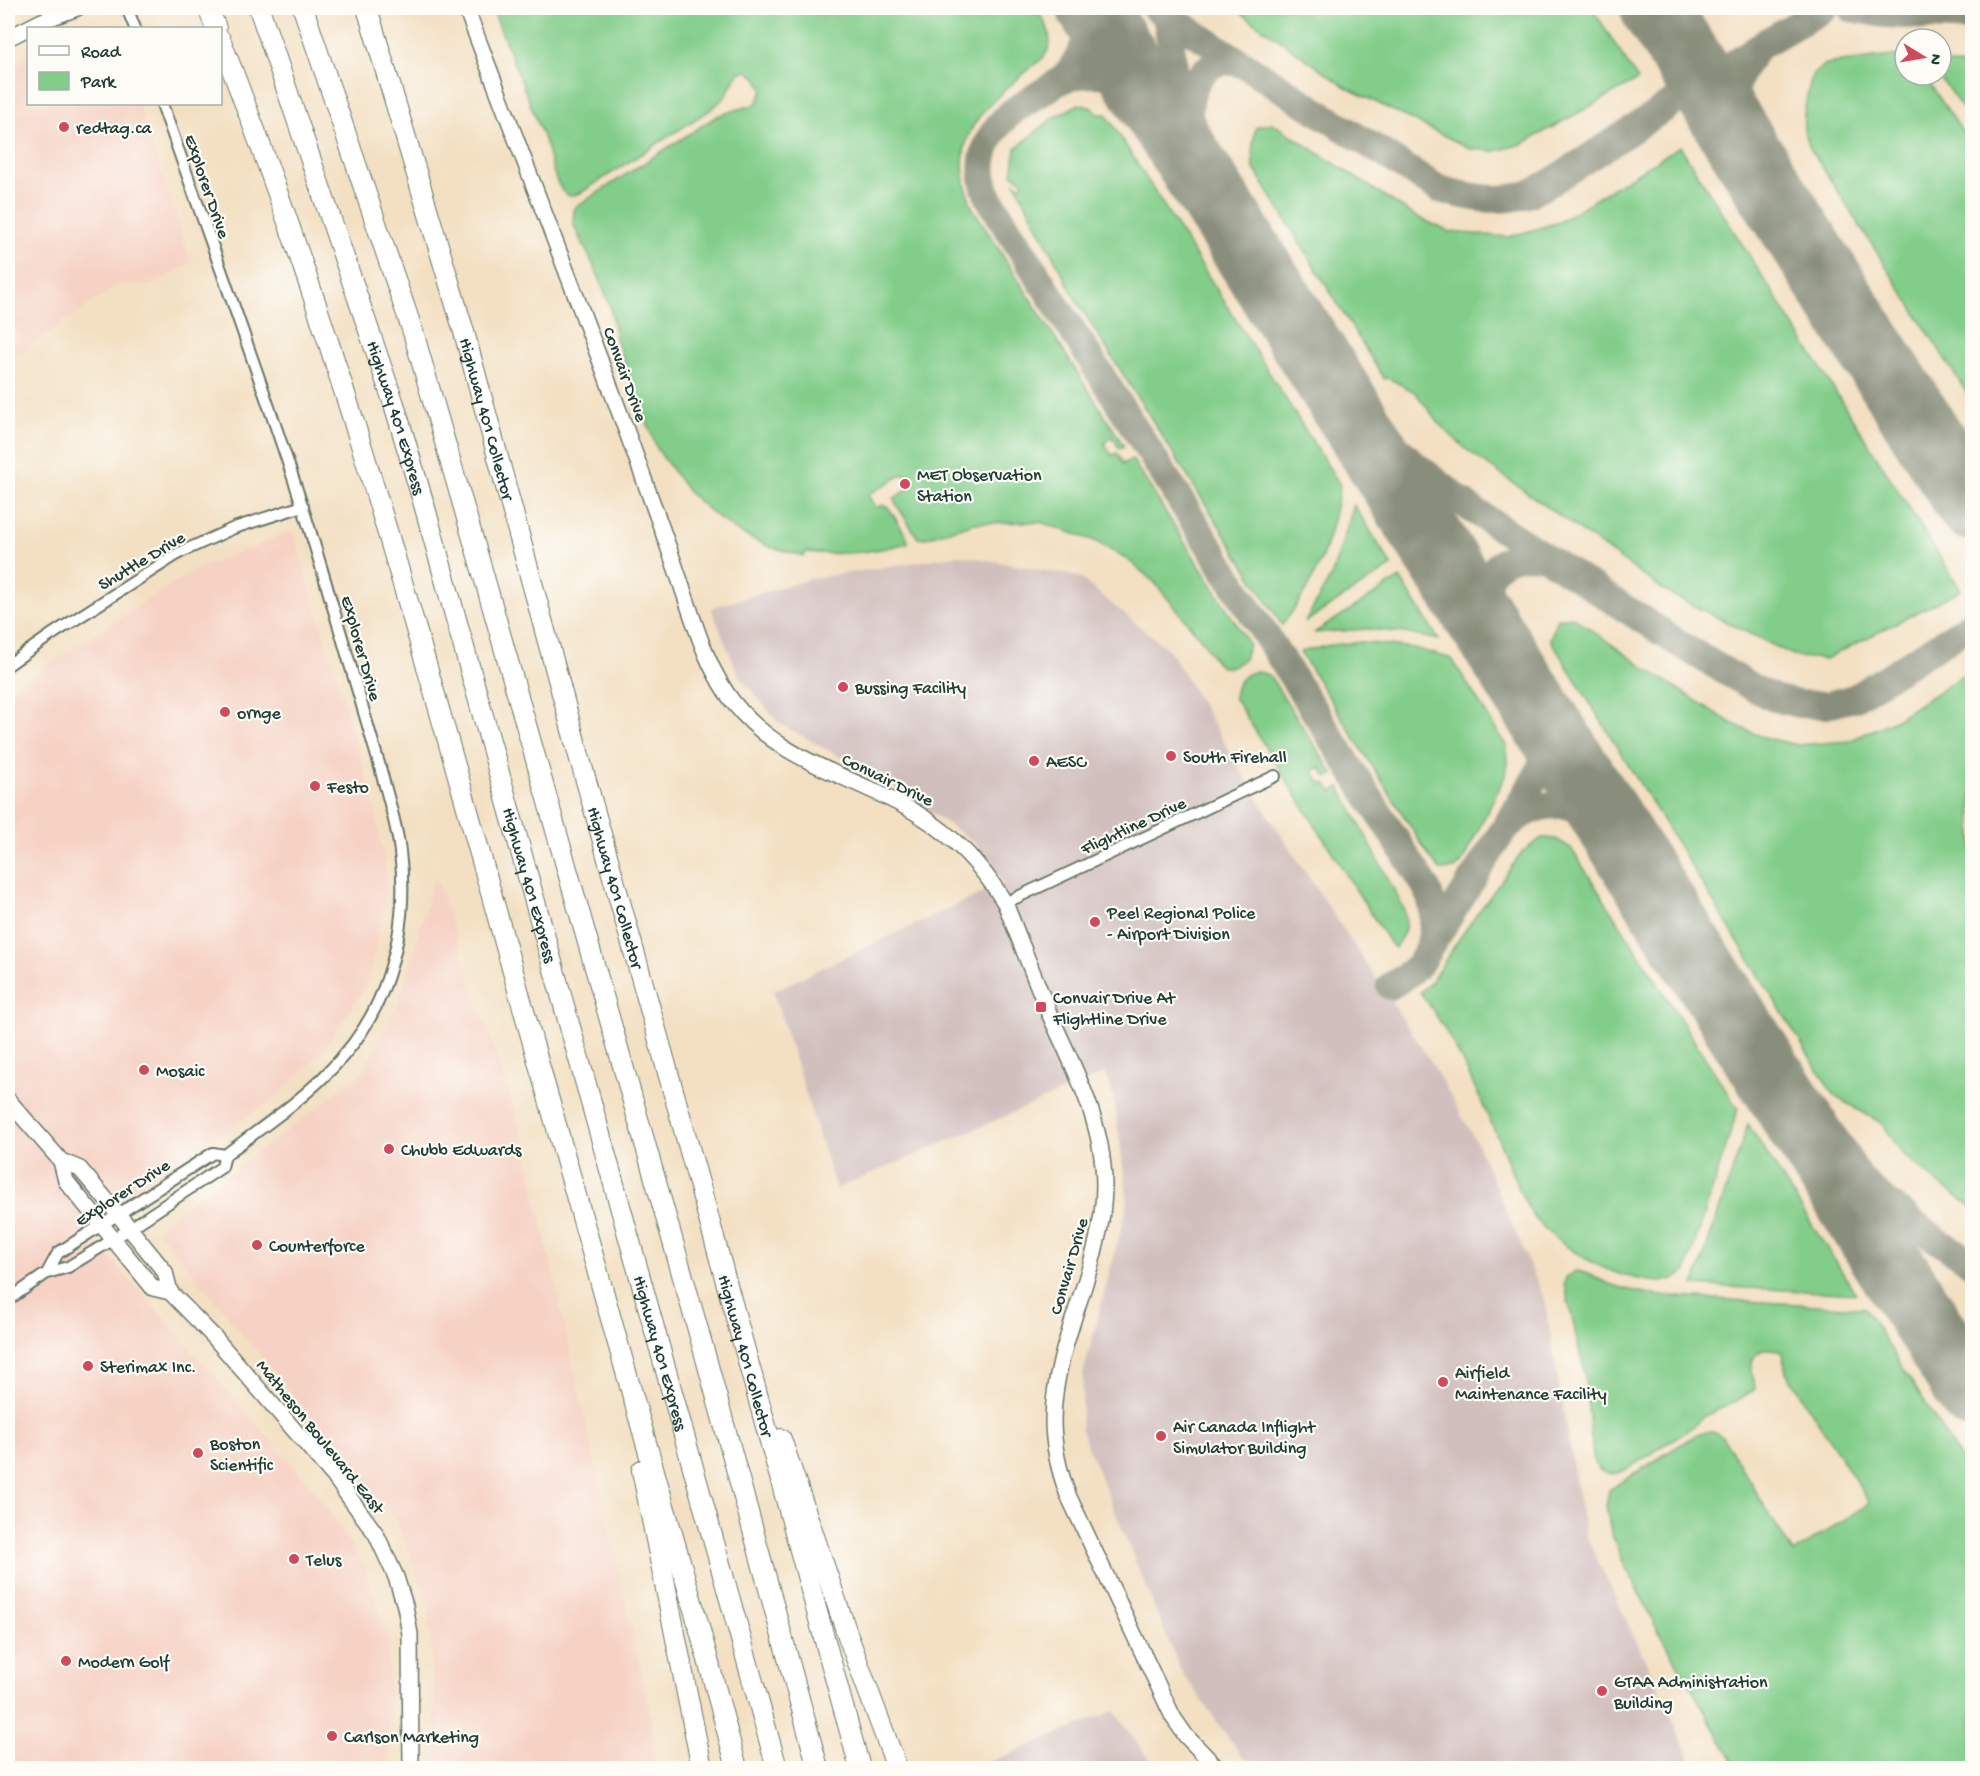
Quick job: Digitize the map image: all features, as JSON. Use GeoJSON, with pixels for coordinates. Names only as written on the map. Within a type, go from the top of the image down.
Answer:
{"type":"FeatureCollection","features":[{"type":"Feature","properties":{"kind":"highway"},"geometry":{"type":"LineString","coordinates":[[208,8],[216,27]]}},
{"type":"Feature","properties":{"kind":"highway","name":"Highway 401 Express"},"geometry":{"type":"LineString","coordinates":[[259,8],[394,404],[425,508],[777,1768]]}},
{"type":"Feature","properties":{"kind":"highway","name":"Highway 401 Express"},"geometry":{"type":"LineString","coordinates":[[303,8],[416,343],[704,1351],[818,1768]]}},
{"type":"Feature","properties":{"kind":"highway","name":"Highway 401 Collector"},"geometry":{"type":"LineString","coordinates":[[367,8],[464,332],[576,745],[860,1768]]}},
{"type":"Feature","properties":{"kind":"highway"},"geometry":{"type":"LineString","coordinates":[[222,44],[260,139],[329,340],[387,525],[737,1768]]}},
{"type":"Feature","properties":{"kind":"highway"},"geometry":{"type":"LineString","coordinates":[[735,1316],[897,1768]]}},
{"type":"Feature","properties":{"kind":"highway"},"geometry":{"type":"LineString","coordinates":[[626,1372],[648,1505],[702,1768]]}},
{"type":"Feature","properties":{"kind":"street"},"geometry":{"type":"LineString","coordinates":[[30,27],[77,8]]}},
{"type":"Feature","properties":{"kind":"street"},"geometry":{"type":"LineString","coordinates":[[127,8],[135,27]]}},
{"type":"Feature","properties":{"kind":"street","name":"Convair Drive"},"geometry":{"type":"LineString","coordinates":[[466,8],[640,468],[698,637],[719,681],[733,702],[751,722],[777,744],[809,762],[916,813],[940,828],[963,848],[983,871],[1005,903],[1089,1104],[1098,1133],[1104,1166],[1104,1200],[1098,1240],[1056,1386],[1053,1418],[1058,1464],[1068,1495],[1173,1717],[1186,1736],[1217,1768]]}},
{"type":"Feature","properties":{"kind":"street"},"geometry":{"type":"LineString","coordinates":[[8,38],[27,28]]}},
{"type":"Feature","properties":{"kind":"street","name":"Explorer Drive"},"geometry":{"type":"LineString","coordinates":[[8,1300],[47,1273],[68,1267],[114,1239],[222,1167],[225,1155],[313,1089],[343,1058],[367,1026],[383,990],[400,925],[403,890],[400,851],[391,808],[303,506],[162,105]]}},
{"type":"Feature","properties":{"kind":"street","name":"Shuttle Drive"},"geometry":{"type":"LineString","coordinates":[[8,665],[178,553],[234,528],[303,506]]}},
{"type":"Feature","properties":{"kind":"street","name":"Flightline Drive"},"geometry":{"type":"LineString","coordinates":[[1005,903],[1275,776]]}},
{"type":"Feature","properties":{"kind":"street","name":"Matheson Boulevard East"},"geometry":{"type":"LineString","coordinates":[[8,1100],[61,1161],[80,1169],[165,1272],[170,1292],[214,1337],[333,1474],[376,1534],[388,1556],[405,1606],[410,1634],[411,1768]]}},
{"type":"Feature","properties":{"kind":"street","name":"Explorer Drive"},"geometry":{"type":"LineString","coordinates":[[47,1273],[58,1253],[213,1154],[225,1155]]}},
{"type":"Feature","properties":{"kind":"street","name":"Matheson Boulevard East"},"geometry":{"type":"LineString","coordinates":[[61,1161],[66,1181],[153,1288],[170,1292]]}},
{"type":"Feature","properties":{"kind":"shaded area"},"geometry":{"type":"Polygon","coordinates":[[[27,58],[27,105],[139,105],[191,263],[150,285],[119,284],[8,361],[8,68],[27,58]]]}},
{"type":"Feature","properties":{"kind":"shaded area"},"geometry":{"type":"Polygon","coordinates":[[[293,531],[372,795],[388,879],[369,981],[322,1052],[273,1100],[81,1224],[316,1492],[364,1564],[387,1639],[390,1708],[389,1768],[23,1768],[8,1750],[8,691],[192,571],[293,531]]]}},
{"type":"Feature","properties":{"kind":"shaded area"},"geometry":{"type":"Polygon","coordinates":[[[960,555],[1079,577],[1170,651],[1264,809],[1433,1065],[1477,1143],[1544,1298],[1585,1534],[1694,1768],[1265,1768],[1243,1758],[1181,1671],[1081,1430],[1083,1374],[1128,1202],[1114,1098],[1105,1073],[836,1189],[773,991],[1004,883],[974,842],[896,788],[779,723],[739,676],[711,608],[810,579],[960,555]]]}},
{"type":"Feature","properties":{"kind":"shaded area"},"geometry":{"type":"Polygon","coordinates":[[[435,875],[520,1125],[650,1712],[656,1768],[437,1768],[429,1604],[395,1519],[156,1229],[361,1074],[398,1005],[435,875]]]}},
{"type":"Feature","properties":{"kind":"shaded area"},"geometry":{"type":"Polygon","coordinates":[[[1114,1711],[1155,1768],[992,1768],[990,1762],[1114,1711]]]}},
{"type":"Feature","properties":{"kind":"green space"},"geometry":{"type":"Polygon","coordinates":[[[492,8],[1037,8],[1048,31],[1050,41],[1048,50],[1041,60],[995,99],[972,128],[966,144],[963,162],[965,183],[972,207],[1124,446],[1120,449],[1112,437],[1104,443],[1112,455],[1117,453],[1123,464],[1132,459],[1249,644],[1244,659],[1233,667],[1221,667],[1155,583],[1127,559],[1095,541],[1040,522],[975,523],[918,538],[894,498],[916,484],[910,474],[905,476],[903,474],[868,495],[877,508],[882,505],[888,507],[907,537],[908,543],[882,549],[845,553],[806,552],[804,556],[770,547],[740,533],[713,514],[689,493],[657,449],[617,342],[610,306],[573,223],[574,210],[717,116],[756,104],[763,90],[758,79],[747,71],[738,73],[725,97],[713,108],[582,192],[569,196],[561,190],[555,177],[545,142],[492,8]]]}},
{"type":"Feature","properties":{"kind":"green space"},"geometry":{"type":"Polygon","coordinates":[[[1234,8],[1592,8],[1638,80],[1522,144],[1496,151],[1471,149],[1347,88],[1234,8]]]}},
{"type":"Feature","properties":{"kind":"green space"},"geometry":{"type":"Polygon","coordinates":[[[1893,56],[1893,87],[1932,87],[1972,146],[1972,401],[1806,139],[1804,112],[1812,75],[1826,64],[1893,56]]]}},
{"type":"Feature","properties":{"kind":"green space"},"geometry":{"type":"Polygon","coordinates":[[[1953,64],[1969,67],[1972,70],[1972,122],[1947,87],[1953,87],[1953,64]]]}},
{"type":"Feature","properties":{"kind":"green space"},"geometry":{"type":"Polygon","coordinates":[[[1079,104],[1092,108],[1098,114],[1106,114],[1340,485],[1327,542],[1314,576],[1282,625],[1077,302],[1015,183],[1020,186],[1023,181],[1012,174],[1016,148],[1053,118],[1079,104]]]}},
{"type":"Feature","properties":{"kind":"green space"},"geometry":{"type":"Polygon","coordinates":[[[1272,123],[1415,216],[1451,232],[1509,237],[1559,222],[1680,146],[1961,590],[1826,659],[1797,657],[1668,593],[1467,450],[1441,426],[1415,392],[1388,378],[1384,379],[1253,167],[1253,142],[1256,127],[1272,123]]]}},
{"type":"Feature","properties":{"kind":"green space"},"geometry":{"type":"Polygon","coordinates":[[[1354,505],[1392,566],[1305,622],[1332,574],[1354,505]]]}},
{"type":"Feature","properties":{"kind":"green space"},"geometry":{"type":"Polygon","coordinates":[[[1400,578],[1439,640],[1399,632],[1366,629],[1314,633],[1400,578]]]}},
{"type":"Feature","properties":{"kind":"green space"},"geometry":{"type":"Polygon","coordinates":[[[1573,617],[1648,670],[1731,723],[1765,738],[1798,745],[1849,741],[1893,721],[1972,670],[1972,1207],[1902,1153],[1883,1124],[1834,1096],[1550,639],[1558,619],[1573,617]]]}},
{"type":"Feature","properties":{"kind":"green space"},"geometry":{"type":"Polygon","coordinates":[[[1362,642],[1414,648],[1452,659],[1507,747],[1506,774],[1462,862],[1455,869],[1440,870],[1431,859],[1300,652],[1331,645],[1362,642]]]}},
{"type":"Feature","properties":{"kind":"green space"},"geometry":{"type":"Polygon","coordinates":[[[1257,671],[1270,676],[1333,774],[1327,778],[1320,767],[1313,771],[1321,784],[1326,783],[1332,792],[1340,787],[1404,909],[1406,922],[1404,932],[1395,948],[1389,942],[1234,697],[1236,687],[1241,680],[1247,674],[1257,671]]]}},
{"type":"Feature","properties":{"kind":"green space"},"geometry":{"type":"Polygon","coordinates":[[[1542,838],[1556,839],[1571,848],[1738,1109],[1686,1271],[1668,1281],[1634,1278],[1593,1263],[1554,1237],[1534,1217],[1521,1194],[1466,1069],[1445,1029],[1420,992],[1431,982],[1461,936],[1523,851],[1542,838]]]}},
{"type":"Feature","properties":{"kind":"green space"},"geometry":{"type":"Polygon","coordinates":[[[1748,1124],[1856,1294],[1694,1285],[1748,1124]]]}},
{"type":"Feature","properties":{"kind":"green space"},"geometry":{"type":"Polygon","coordinates":[[[1576,1271],[1618,1287],[1663,1296],[1865,1308],[1972,1477],[1972,1768],[1737,1768],[1655,1625],[1624,1564],[1611,1532],[1606,1505],[1609,1490],[1697,1434],[1711,1432],[1723,1437],[1793,1553],[1870,1503],[1786,1372],[1782,1353],[1773,1349],[1757,1353],[1752,1361],[1755,1389],[1701,1418],[1694,1426],[1627,1469],[1610,1474],[1601,1471],[1593,1456],[1584,1370],[1564,1283],[1567,1276],[1576,1271]]]}},
{"type":"Feature","properties":{"kind":"taxiway"},"geometry":{"type":"LineString","coordinates":[[1086,8],[1087,29],[1083,47],[1074,64],[1061,80],[1074,76],[1099,74],[1121,79],[1131,85],[1150,103],[1202,185]]}},
{"type":"Feature","properties":{"kind":"taxiway"},"geometry":{"type":"LineString","coordinates":[[1155,8],[1439,189],[1472,197],[1494,199],[1528,194],[1553,181],[1766,42],[1825,8]]}},
{"type":"Feature","properties":{"kind":"taxiway"},"geometry":{"type":"LineString","coordinates":[[1165,8],[1175,72],[1228,220]]}},
{"type":"Feature","properties":{"kind":"taxiway"},"geometry":{"type":"LineString","coordinates":[[1665,8],[1704,84]]}},
{"type":"Feature","properties":{"kind":"taxiway"},"geometry":{"type":"LineString","coordinates":[[1851,8],[1884,14],[1972,18]]}},
{"type":"Feature","properties":{"kind":"taxiway"},"geometry":{"type":"LineString","coordinates":[[1132,35],[1007,116],[993,134],[984,154],[985,188],[1001,218],[1426,887],[1432,903],[1433,919],[1428,951]]}},
{"type":"Feature","properties":{"kind":"taxiway"},"geometry":{"type":"LineString","coordinates":[[1738,138],[1734,115],[1734,94],[1740,74],[1753,55]]}},
{"type":"Feature","properties":{"kind":"taxiway"},"geometry":{"type":"LineString","coordinates":[[1189,116],[1192,92],[1203,72],[1221,62],[1233,62],[1246,66]]}},
{"type":"Feature","properties":{"kind":"taxiway"},"geometry":{"type":"LineString","coordinates":[[1326,375],[1413,463],[1470,508],[1686,648],[1774,698],[1798,704],[1827,705],[1854,698],[1972,624]]}},
{"type":"Feature","properties":{"kind":"taxiway"},"geometry":{"type":"LineString","coordinates":[[1486,626],[1485,595],[1493,571],[1501,563],[1511,558],[1526,555],[1544,556]]}},
{"type":"Feature","properties":{"kind":"taxiway"},"geometry":{"type":"LineString","coordinates":[[1484,627],[1535,708],[1544,736],[1544,756],[1539,772],[1503,831],[1514,821],[1537,808],[1561,805],[1595,815],[1613,831],[1668,916]]}},
{"type":"Feature","properties":{"kind":"taxiway"},"geometry":{"type":"LineString","coordinates":[[1390,986],[1418,966],[1503,831]]}},
{"type":"Feature","properties":{"kind":"taxiway"},"geometry":{"type":"LineString","coordinates":[[1794,1114],[1875,1193],[1935,1239],[1972,1263]]}},
{"type":"Feature","properties":{"kind":"runway"},"geometry":{"type":"LineString","coordinates":[[1092,8],[1972,1394]]}},
{"type":"Feature","properties":{"kind":"runway"},"geometry":{"type":"LineString","coordinates":[[1655,8],[1972,506]]}},
{"type":"Feature","properties":{"kind":"place","name":"redtag.ca"},"geometry":{"type":"Point","coordinates":[64,127]}},
{"type":"Feature","properties":{"kind":"place","name":"MET Observation Station"},"geometry":{"type":"Point","coordinates":[905,484]}},
{"type":"Feature","properties":{"kind":"place","name":"Bussing Facility"},"geometry":{"type":"Point","coordinates":[843,687]}},
{"type":"Feature","properties":{"kind":"place","name":"ornge"},"geometry":{"type":"Point","coordinates":[225,712]}},
{"type":"Feature","properties":{"kind":"place","name":"South Firehall"},"geometry":{"type":"Point","coordinates":[1171,756]}},
{"type":"Feature","properties":{"kind":"place","name":"AESC"},"geometry":{"type":"Point","coordinates":[1034,761]}},
{"type":"Feature","properties":{"kind":"place","name":"Festo"},"geometry":{"type":"Point","coordinates":[315,786]}},
{"type":"Feature","properties":{"kind":"place","name":"Peel Regional Police - Airport Division"},"geometry":{"type":"Point","coordinates":[1095,922]}},
{"type":"Feature","properties":{"kind":"place","name":"Convair Drive At Flightline Drive"},"geometry":{"type":"Point","coordinates":[1041,1007]}},
{"type":"Feature","properties":{"kind":"place","name":"Mosaic"},"geometry":{"type":"Point","coordinates":[144,1070]}},
{"type":"Feature","properties":{"kind":"place","name":"Chubb Edwards"},"geometry":{"type":"Point","coordinates":[389,1149]}},
{"type":"Feature","properties":{"kind":"place","name":"Counterforce"},"geometry":{"type":"Point","coordinates":[257,1245]}},
{"type":"Feature","properties":{"kind":"place","name":"Sterimax Inc."},"geometry":{"type":"Point","coordinates":[88,1366]}},
{"type":"Feature","properties":{"kind":"place","name":"Airfield Maintenance Facility"},"geometry":{"type":"Point","coordinates":[1443,1382]}},
{"type":"Feature","properties":{"kind":"place","name":"Air Canada Inflight Simulator Building"},"geometry":{"type":"Point","coordinates":[1161,1436]}},
{"type":"Feature","properties":{"kind":"place","name":"Boston Scientific"},"geometry":{"type":"Point","coordinates":[198,1453]}},
{"type":"Feature","properties":{"kind":"place","name":"Telus"},"geometry":{"type":"Point","coordinates":[294,1559]}},
{"type":"Feature","properties":{"kind":"place","name":"Modern Golf"},"geometry":{"type":"Point","coordinates":[66,1661]}},
{"type":"Feature","properties":{"kind":"place","name":"GTAA Administration Building"},"geometry":{"type":"Point","coordinates":[1602,1691]}},
{"type":"Feature","properties":{"kind":"place","name":"Carlson Marketing"},"geometry":{"type":"Point","coordinates":[332,1736]}}]}
